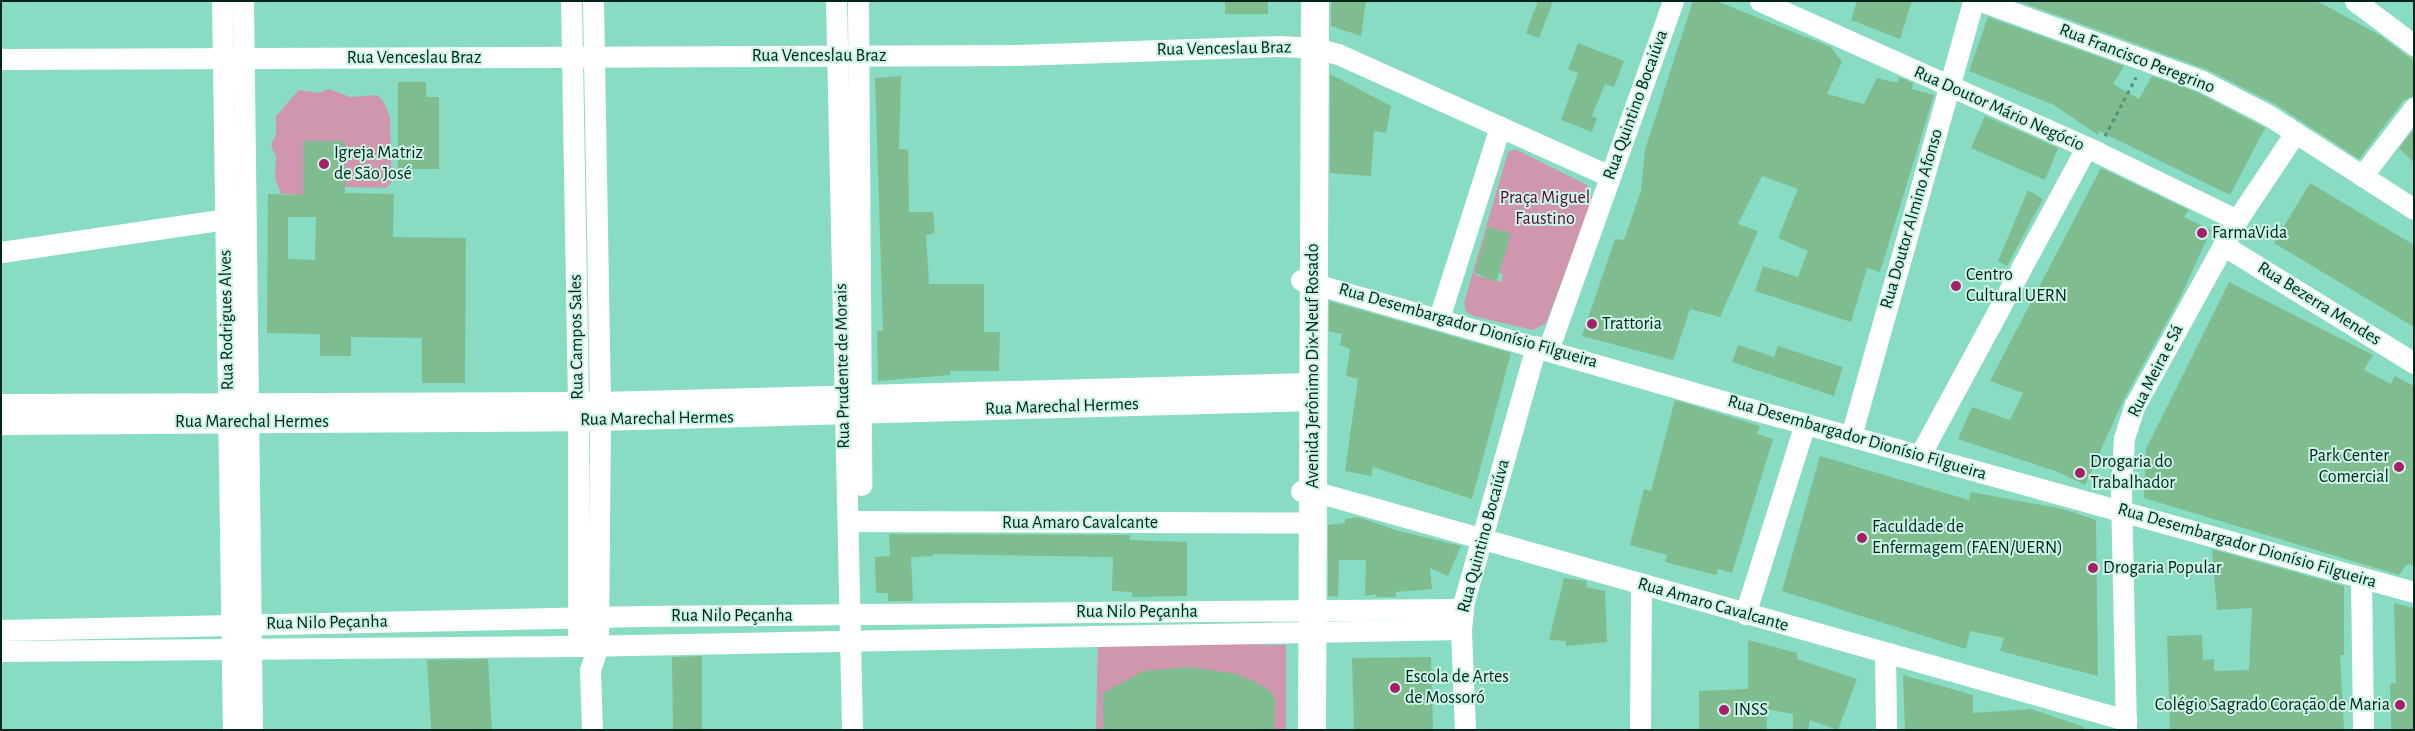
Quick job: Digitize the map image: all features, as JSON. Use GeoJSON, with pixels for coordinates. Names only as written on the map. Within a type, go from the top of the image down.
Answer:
{"type":"FeatureCollection","features":[{"type":"Feature","properties":{"kind":"main road","name":"Avenida Jerônimo Dix-Neuf Rosado"},"geometry":{"type":"LineString","coordinates":[[1302,1],[1308,48],[1306,621],[1312,730]]}},
{"type":"Feature","properties":{"kind":"main road","name":"Avenida Jerônimo Dix-Neuf Rosado"},"geometry":{"type":"LineString","coordinates":[[1308,48],[1315,1]]}},
{"type":"Feature","properties":{"kind":"main road","name":"Avenida Jerônimo Dix-Neuf Rosado"},"geometry":{"type":"LineString","coordinates":[[1300,730],[1306,621]]}},
{"type":"Feature","properties":{"kind":"street","name":"Rua Rodrigues Alves"},"geometry":{"type":"LineString","coordinates":[[222,1],[226,219],[239,412]]}},
{"type":"Feature","properties":{"kind":"street","name":"Rua Rodrigues Alves"},"geometry":{"type":"LineString","coordinates":[[233,730],[241,649],[239,412],[245,59],[243,1]]}},
{"type":"Feature","properties":{"kind":"street","name":"Rua Campos Sales"},"geometry":{"type":"LineString","coordinates":[[571,1],[578,411],[592,730]]}},
{"type":"Feature","properties":{"kind":"street","name":"Rua Campos Sales"},"geometry":{"type":"LineString","coordinates":[[588,619],[600,411],[593,1]]}},
{"type":"Feature","properties":{"kind":"street","name":"Rua Prudente de Morais"},"geometry":{"type":"LineString","coordinates":[[836,1],[836,56],[851,405],[857,614],[852,730]]}},
{"type":"Feature","properties":{"kind":"street","name":"Rua Prudente de Morais"},"geometry":{"type":"LineString","coordinates":[[851,405],[858,1]]}},
{"type":"Feature","properties":{"kind":"street","name":"Rua Quintino Bocaiúva"},"geometry":{"type":"LineString","coordinates":[[1465,730],[1462,619],[1481,539],[1542,348],[1610,176],[1673,1]]}},
{"type":"Feature","properties":{"kind":"street","name":"Rua Doutor Mário Negócio"},"geometry":{"type":"LineString","coordinates":[[1760,1],[2092,150],[2237,220]]}},
{"type":"Feature","properties":{"kind":"street","name":"Rua Doutor Almino Afonso"},"geometry":{"type":"LineString","coordinates":[[1850,436],[1973,1]]}},
{"type":"Feature","properties":{"kind":"street","name":"Rua Francisco Peregrino"},"geometry":{"type":"LineString","coordinates":[[1981,1],[2202,81],[2295,133],[2414,209]]}},
{"type":"Feature","properties":{"kind":"street"},"geometry":{"type":"LineString","coordinates":[[2355,1],[2414,45]]}},
{"type":"Feature","properties":{"kind":"street","name":"Rua Venceslau Braz"},"geometry":{"type":"LineString","coordinates":[[1,59],[245,59],[572,55],[858,56],[1308,48],[1338,54],[1610,176]]}},
{"type":"Feature","properties":{"kind":"street"},"geometry":{"type":"LineString","coordinates":[[2362,176],[2414,108]]}},
{"type":"Feature","properties":{"kind":"street"},"geometry":{"type":"LineString","coordinates":[[1439,318],[1500,127]]}},
{"type":"Feature","properties":{"kind":"street","name":"Rua Meira e Sá"},"geometry":{"type":"LineString","coordinates":[[2126,725],[2122,511],[2124,438],[2135,405],[2237,220],[2295,133]]}},
{"type":"Feature","properties":{"kind":"street"},"geometry":{"type":"LineString","coordinates":[[1920,456],[2092,150]]}},
{"type":"Feature","properties":{"kind":"street"},"geometry":{"type":"LineString","coordinates":[[1,252],[226,219]]}},
{"type":"Feature","properties":{"kind":"street","name":"Rua Bezerra Mendes"},"geometry":{"type":"LineString","coordinates":[[2223,245],[2414,363]]}},
{"type":"Feature","properties":{"kind":"street","name":"Rua Desembargador Dionísio Filgueira"},"geometry":{"type":"LineString","coordinates":[[1307,280],[1806,424],[2414,592]]}},
{"type":"Feature","properties":{"kind":"street","name":"Rua Marechal Hermes"},"geometry":{"type":"LineString","coordinates":[[1,404],[239,412],[600,411],[1307,392]]}},
{"type":"Feature","properties":{"kind":"street","name":"Rua Marechal Hermes"},"geometry":{"type":"LineString","coordinates":[[1,424],[239,412]]}},
{"type":"Feature","properties":{"kind":"street"},"geometry":{"type":"LineString","coordinates":[[1745,614],[1806,424]]}},
{"type":"Feature","properties":{"kind":"street","name":"Rua Amaro Cavalcante"},"geometry":{"type":"LineString","coordinates":[[1307,491],[1641,584],[2126,725]]}},
{"type":"Feature","properties":{"kind":"street","name":"Rua Amaro Cavalcante"},"geometry":{"type":"LineString","coordinates":[[854,521],[1306,524]]}},
{"type":"Feature","properties":{"kind":"street"},"geometry":{"type":"LineString","coordinates":[[2361,578],[2363,730]]}},
{"type":"Feature","properties":{"kind":"street"},"geometry":{"type":"LineString","coordinates":[[1640,730],[1641,584]]}},
{"type":"Feature","properties":{"kind":"street","name":"Rua Nilo Peçanha"},"geometry":{"type":"LineString","coordinates":[[1,630],[857,614],[1306,621],[1462,619]]}},
{"type":"Feature","properties":{"kind":"street","name":"Rua Nilo Peçanha"},"geometry":{"type":"LineString","coordinates":[[1,651],[588,645],[857,640],[1306,621]]}},
{"type":"Feature","properties":{"kind":"street","name":"Rua Prudente de Morais"},"geometry":{"type":"LineString","coordinates":[[857,640],[864,730]]}},
{"type":"Feature","properties":{"kind":"street","name":"Rua Rodrigues Alves"},"geometry":{"type":"LineString","coordinates":[[241,649],[252,730]]}},
{"type":"Feature","properties":{"kind":"street"},"geometry":{"type":"LineString","coordinates":[[1885,654],[1886,730]]}},
{"type":"Feature","properties":{"kind":"path"},"geometry":{"type":"LineString","coordinates":[[2092,150],[2144,60]]}},
{"type":"Feature","properties":{"kind":"green space"},"geometry":{"type":"Polygon","coordinates":[[[329,89],[350,97],[377,95],[383,101],[390,117],[392,182],[386,188],[345,187],[345,141],[303,141],[303,195],[281,194],[275,178],[276,157],[271,145],[276,135],[276,116],[299,90],[319,93],[329,89]]]}},
{"type":"Feature","properties":{"kind":"green space","name":"Praça Miguel Faustino"},"geometry":{"type":"Polygon","coordinates":[[[1515,149],[1587,185],[1593,199],[1546,323],[1533,330],[1473,316],[1466,311],[1464,303],[1508,152],[1515,149]],[[1488,227],[1475,275],[1501,282],[1503,274],[1499,273],[1510,234],[1488,227]]]}},
{"type":"Feature","properties":{"kind":"green space"},"geometry":{"type":"Polygon","coordinates":[[[1098,641],[1286,645],[1286,730],[1096,730],[1098,641]]]}},
{"type":"Feature","properties":{"kind":"building"},"geometry":{"type":"Polygon","coordinates":[[[1225,1],[1268,1],[1268,14],[1225,14],[1225,1]]]}},
{"type":"Feature","properties":{"kind":"building"},"geometry":{"type":"Polygon","coordinates":[[[1331,1],[1366,1],[1361,36],[1331,26],[1331,1]]]}},
{"type":"Feature","properties":{"kind":"building"},"geometry":{"type":"Polygon","coordinates":[[[1538,1],[1553,1],[1539,38],[1526,33],[1538,1]]]}},
{"type":"Feature","properties":{"kind":"building"},"geometry":{"type":"Polygon","coordinates":[[[1693,1],[1716,1],[1831,47],[1842,62],[1827,94],[1864,104],[1877,78],[1897,83],[1899,77],[1913,83],[1912,89],[1934,95],[1880,272],[1867,268],[1851,322],[1755,291],[1763,266],[1798,277],[1808,251],[1778,238],[1798,189],[1762,176],[1738,224],[1758,231],[1720,317],[1690,309],[1673,360],[1582,336],[1615,239],[1624,240],[1641,191],[1645,150],[1693,1]]]}},
{"type":"Feature","properties":{"kind":"building"},"geometry":{"type":"Polygon","coordinates":[[[1857,1],[1912,1],[1900,39],[1851,20],[1857,1]]]}},
{"type":"Feature","properties":{"kind":"building"},"geometry":{"type":"Polygon","coordinates":[[[2018,1],[2317,1],[2381,36],[2414,61],[2414,96],[2404,100],[2359,159],[2275,104],[2208,70],[2018,1]]]}},
{"type":"Feature","properties":{"kind":"building"},"geometry":{"type":"Polygon","coordinates":[[[1988,17],[2124,66],[2113,84],[2139,99],[2152,76],[2197,92],[2265,128],[2230,195],[2099,131],[2098,135],[2054,105],[1969,71],[1988,17]]]}},
{"type":"Feature","properties":{"kind":"building"},"geometry":{"type":"Polygon","coordinates":[[[1578,43],[1624,61],[1614,87],[1605,84],[1592,116],[1597,118],[1592,132],[1561,120],[1578,73],[1568,69],[1578,43]]]}},
{"type":"Feature","properties":{"kind":"building"},"geometry":{"type":"Polygon","coordinates":[[[1330,74],[1391,106],[1386,133],[1374,131],[1371,176],[1330,173],[1330,74]]]}},
{"type":"Feature","properties":{"kind":"building"},"geometry":{"type":"Polygon","coordinates":[[[901,76],[899,149],[908,150],[909,212],[933,212],[935,233],[926,235],[929,284],[984,284],[984,332],[1000,332],[999,371],[950,371],[951,375],[878,381],[877,331],[883,331],[875,78],[901,76]]]}},
{"type":"Feature","properties":{"kind":"building"},"geometry":{"type":"Polygon","coordinates":[[[398,82],[426,82],[426,97],[439,97],[439,169],[398,169],[398,82]]]}},
{"type":"Feature","properties":{"kind":"building"},"geometry":{"type":"Polygon","coordinates":[[[1985,116],[2058,148],[2045,180],[1971,148],[1985,116]]]}},
{"type":"Feature","properties":{"kind":"building"},"geometry":{"type":"Polygon","coordinates":[[[2414,129],[2414,163],[2399,148],[2414,129]]]}},
{"type":"Feature","properties":{"kind":"building"},"geometry":{"type":"Polygon","coordinates":[[[303,141],[345,141],[345,193],[394,194],[393,237],[466,238],[465,383],[422,383],[422,338],[351,337],[351,356],[320,356],[320,334],[267,333],[268,194],[303,195],[303,141]],[[288,217],[288,259],[315,260],[316,217],[288,217]]]}},
{"type":"Feature","properties":{"kind":"building"},"geometry":{"type":"Polygon","coordinates":[[[2101,168],[2189,210],[2184,217],[2211,230],[2180,298],[2124,399],[2085,485],[2058,472],[1958,439],[1972,407],[2010,420],[2023,393],[1990,381],[2101,168]]]}},
{"type":"Feature","properties":{"kind":"building"},"geometry":{"type":"Polygon","coordinates":[[[2310,183],[2414,245],[2414,327],[2274,243],[2310,183]]]}},
{"type":"Feature","properties":{"kind":"building"},"geometry":{"type":"Polygon","coordinates":[[[2028,190],[2043,199],[2007,266],[1998,261],[2028,190]]]}},
{"type":"Feature","properties":{"kind":"building"},"geometry":{"type":"Polygon","coordinates":[[[1488,227],[1511,234],[1496,282],[1475,273],[1488,227]]]}},
{"type":"Feature","properties":{"kind":"building"},"geometry":{"type":"Polygon","coordinates":[[[2229,282],[2373,355],[2364,370],[2391,384],[2395,376],[2414,386],[2414,566],[2407,564],[2399,575],[2144,498],[2146,449],[2229,282]]]}},
{"type":"Feature","properties":{"kind":"building"},"geometry":{"type":"Polygon","coordinates":[[[1329,301],[1511,353],[1472,499],[1373,467],[1371,476],[1345,471],[1358,379],[1346,376],[1350,349],[1340,345],[1342,334],[1329,331],[1329,301]]]}},
{"type":"Feature","properties":{"kind":"building"},"geometry":{"type":"Polygon","coordinates":[[[1738,345],[1774,357],[1778,346],[1843,367],[1834,396],[1732,362],[1738,345]]]}},
{"type":"Feature","properties":{"kind":"building"},"geometry":{"type":"Polygon","coordinates":[[[1675,400],[1760,426],[1757,434],[1773,439],[1732,573],[1718,569],[1716,575],[1665,562],[1667,555],[1630,545],[1644,489],[1651,491],[1675,400]]]}},
{"type":"Feature","properties":{"kind":"building"},"geometry":{"type":"Polygon","coordinates":[[[1820,456],[1969,500],[1971,492],[2063,509],[2096,520],[2098,676],[2000,651],[2004,638],[1970,631],[1966,649],[1782,591],[1820,456]]]}},
{"type":"Feature","properties":{"kind":"building"},"geometry":{"type":"Polygon","coordinates":[[[1358,517],[1399,531],[1461,546],[1448,576],[1430,568],[1432,589],[1396,592],[1396,597],[1376,597],[1376,594],[1365,596],[1366,560],[1339,560],[1338,597],[1328,596],[1328,525],[1345,523],[1345,519],[1358,517]]]}},
{"type":"Feature","properties":{"kind":"building"},"geometry":{"type":"Polygon","coordinates":[[[889,534],[1130,535],[1130,540],[1187,542],[1187,596],[1132,597],[1132,592],[1112,591],[1113,557],[933,554],[933,556],[911,557],[913,601],[888,601],[888,593],[876,593],[875,557],[890,556],[889,534]]]}},
{"type":"Feature","properties":{"kind":"building"},"geometry":{"type":"Polygon","coordinates":[[[2212,549],[2344,586],[2344,655],[2340,655],[2344,730],[2170,730],[2167,636],[2202,635],[2203,660],[2214,659],[2214,671],[2249,670],[2252,608],[2217,610],[2212,549]]]}},
{"type":"Feature","properties":{"kind":"building"},"geometry":{"type":"Polygon","coordinates":[[[1564,578],[1587,581],[1586,587],[1605,591],[1607,642],[1566,646],[1566,641],[1549,640],[1564,578]]]}},
{"type":"Feature","properties":{"kind":"building"},"geometry":{"type":"Polygon","coordinates":[[[2394,603],[2414,608],[2414,730],[2391,730],[2390,684],[2396,683],[2394,603]]]}},
{"type":"Feature","properties":{"kind":"building"},"geometry":{"type":"Polygon","coordinates":[[[1748,640],[1797,653],[1797,659],[1857,679],[1838,730],[1810,720],[1808,730],[1793,730],[1793,714],[1766,709],[1767,730],[1699,730],[1699,691],[1748,689],[1748,640]]]}},
{"type":"Feature","properties":{"kind":"building"},"geometry":{"type":"Polygon","coordinates":[[[702,656],[702,729],[673,729],[672,657],[702,656]]]}},
{"type":"Feature","properties":{"kind":"building"},"geometry":{"type":"Polygon","coordinates":[[[1431,657],[1433,730],[1354,730],[1352,658],[1431,657]]]}},
{"type":"Feature","properties":{"kind":"building"},"geometry":{"type":"Polygon","coordinates":[[[488,659],[492,730],[431,730],[427,660],[488,659]]]}},
{"type":"Feature","properties":{"kind":"building"},"geometry":{"type":"Polygon","coordinates":[[[1189,667],[1237,674],[1265,687],[1275,698],[1274,730],[1103,730],[1103,693],[1144,671],[1189,667]]]}},
{"type":"Feature","properties":{"kind":"building"},"geometry":{"type":"Polygon","coordinates":[[[1903,675],[1973,695],[1973,713],[2031,709],[2084,727],[2084,730],[1905,730],[1903,675]]]}},
{"type":"Feature","properties":{"kind":"place","name":"Igreja Matriz de São José"},"geometry":{"type":"Point","coordinates":[324,164]}},
{"type":"Feature","properties":{"kind":"place","name":"FarmaVida"},"geometry":{"type":"Point","coordinates":[2202,233]}},
{"type":"Feature","properties":{"kind":"place","name":"Centro Cultural UERN"},"geometry":{"type":"Point","coordinates":[1956,286]}},
{"type":"Feature","properties":{"kind":"place","name":"Trattoria"},"geometry":{"type":"Point","coordinates":[1592,324]}},
{"type":"Feature","properties":{"kind":"place","name":"Park Center Comercial"},"geometry":{"type":"Point","coordinates":[2399,467]}},
{"type":"Feature","properties":{"kind":"place","name":"Drogaria do Trabalhador"},"geometry":{"type":"Point","coordinates":[2080,473]}},
{"type":"Feature","properties":{"kind":"place","name":"Faculdade de Enfermagem (FAEN/UERN)"},"geometry":{"type":"Point","coordinates":[1862,538]}},
{"type":"Feature","properties":{"kind":"place","name":"Drogaria Popular"},"geometry":{"type":"Point","coordinates":[2093,568]}},
{"type":"Feature","properties":{"kind":"place","name":"Escola de Artes de Mossoró"},"geometry":{"type":"Point","coordinates":[1395,688]}},
{"type":"Feature","properties":{"kind":"place","name":"Colégio Sagrado Coração de Maria"},"geometry":{"type":"Point","coordinates":[2400,705]}},
{"type":"Feature","properties":{"kind":"place","name":"INSS"},"geometry":{"type":"Point","coordinates":[1724,710]}}]}
